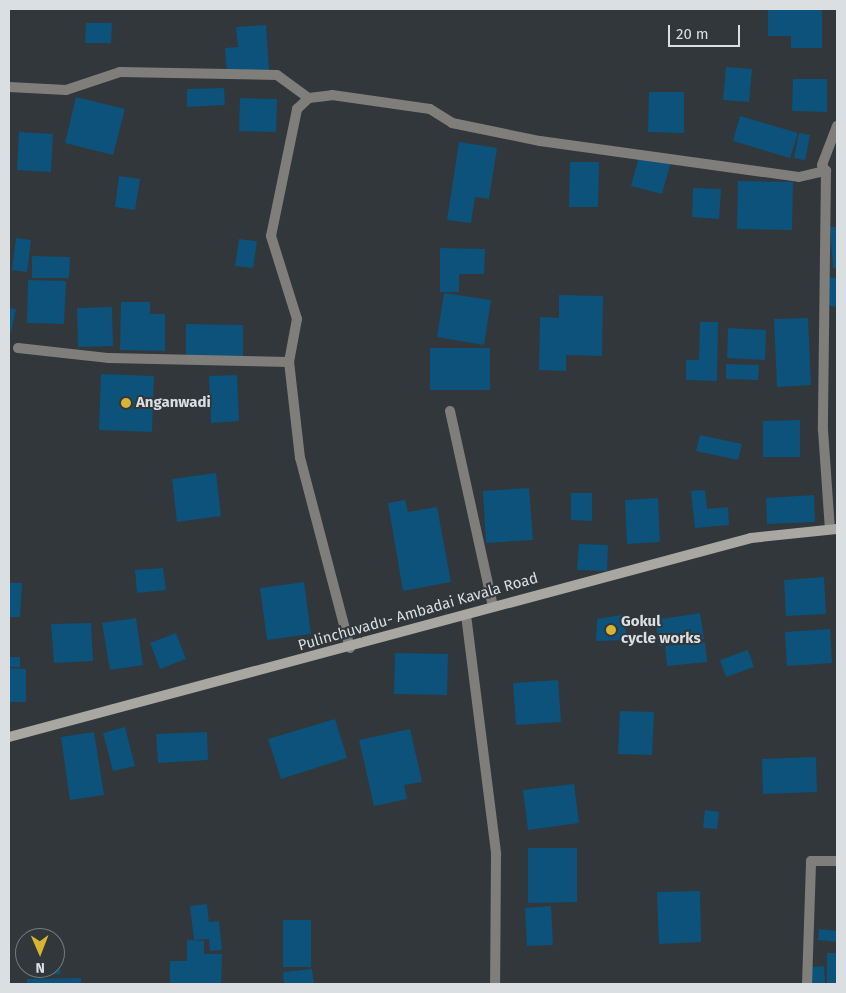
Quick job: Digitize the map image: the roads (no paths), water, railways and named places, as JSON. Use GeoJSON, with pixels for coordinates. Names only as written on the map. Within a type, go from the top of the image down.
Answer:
{"type":"FeatureCollection","features":[{"type":"Feature","properties":{"kind":"street"},"geometry":{"type":"LineString","coordinates":[[9,87],[66,90],[120,72],[278,75],[309,98]]}},
{"type":"Feature","properties":{"kind":"street"},"geometry":{"type":"LineString","coordinates":[[350,648],[300,458],[289,362],[297,319],[271,236],[291,124],[309,98],[332,94],[430,109],[452,123],[540,141],[799,177],[826,171]]}},
{"type":"Feature","properties":{"kind":"street"},"geometry":{"type":"LineString","coordinates":[[834,529],[823,430],[826,171],[822,165],[837,126]]}},
{"type":"Feature","properties":{"kind":"street"},"geometry":{"type":"LineString","coordinates":[[18,348],[109,358],[289,362]]}},
{"type":"Feature","properties":{"kind":"street"},"geometry":{"type":"LineString","coordinates":[[450,410],[493,606]]}},
{"type":"Feature","properties":{"kind":"street","name":"Pulinchuvadu- Ambadai Kavala Road"},"geometry":{"type":"LineString","coordinates":[[9,737],[115,706],[350,648],[493,606],[751,538],[834,529]]}},
{"type":"Feature","properties":{"kind":"street"},"geometry":{"type":"LineString","coordinates":[[466,615],[496,854],[495,984]]}},
{"type":"Feature","properties":{"kind":"street"},"geometry":{"type":"LineString","coordinates":[[807,984],[811,861],[837,861]]}},
{"type":"Feature","properties":{"kind":"place","name":"Anganwadi"},"geometry":{"type":"Point","coordinates":[126,403]}},
{"type":"Feature","properties":{"kind":"place","name":"Gokul cycle works"},"geometry":{"type":"Point","coordinates":[611,630]}}]}
